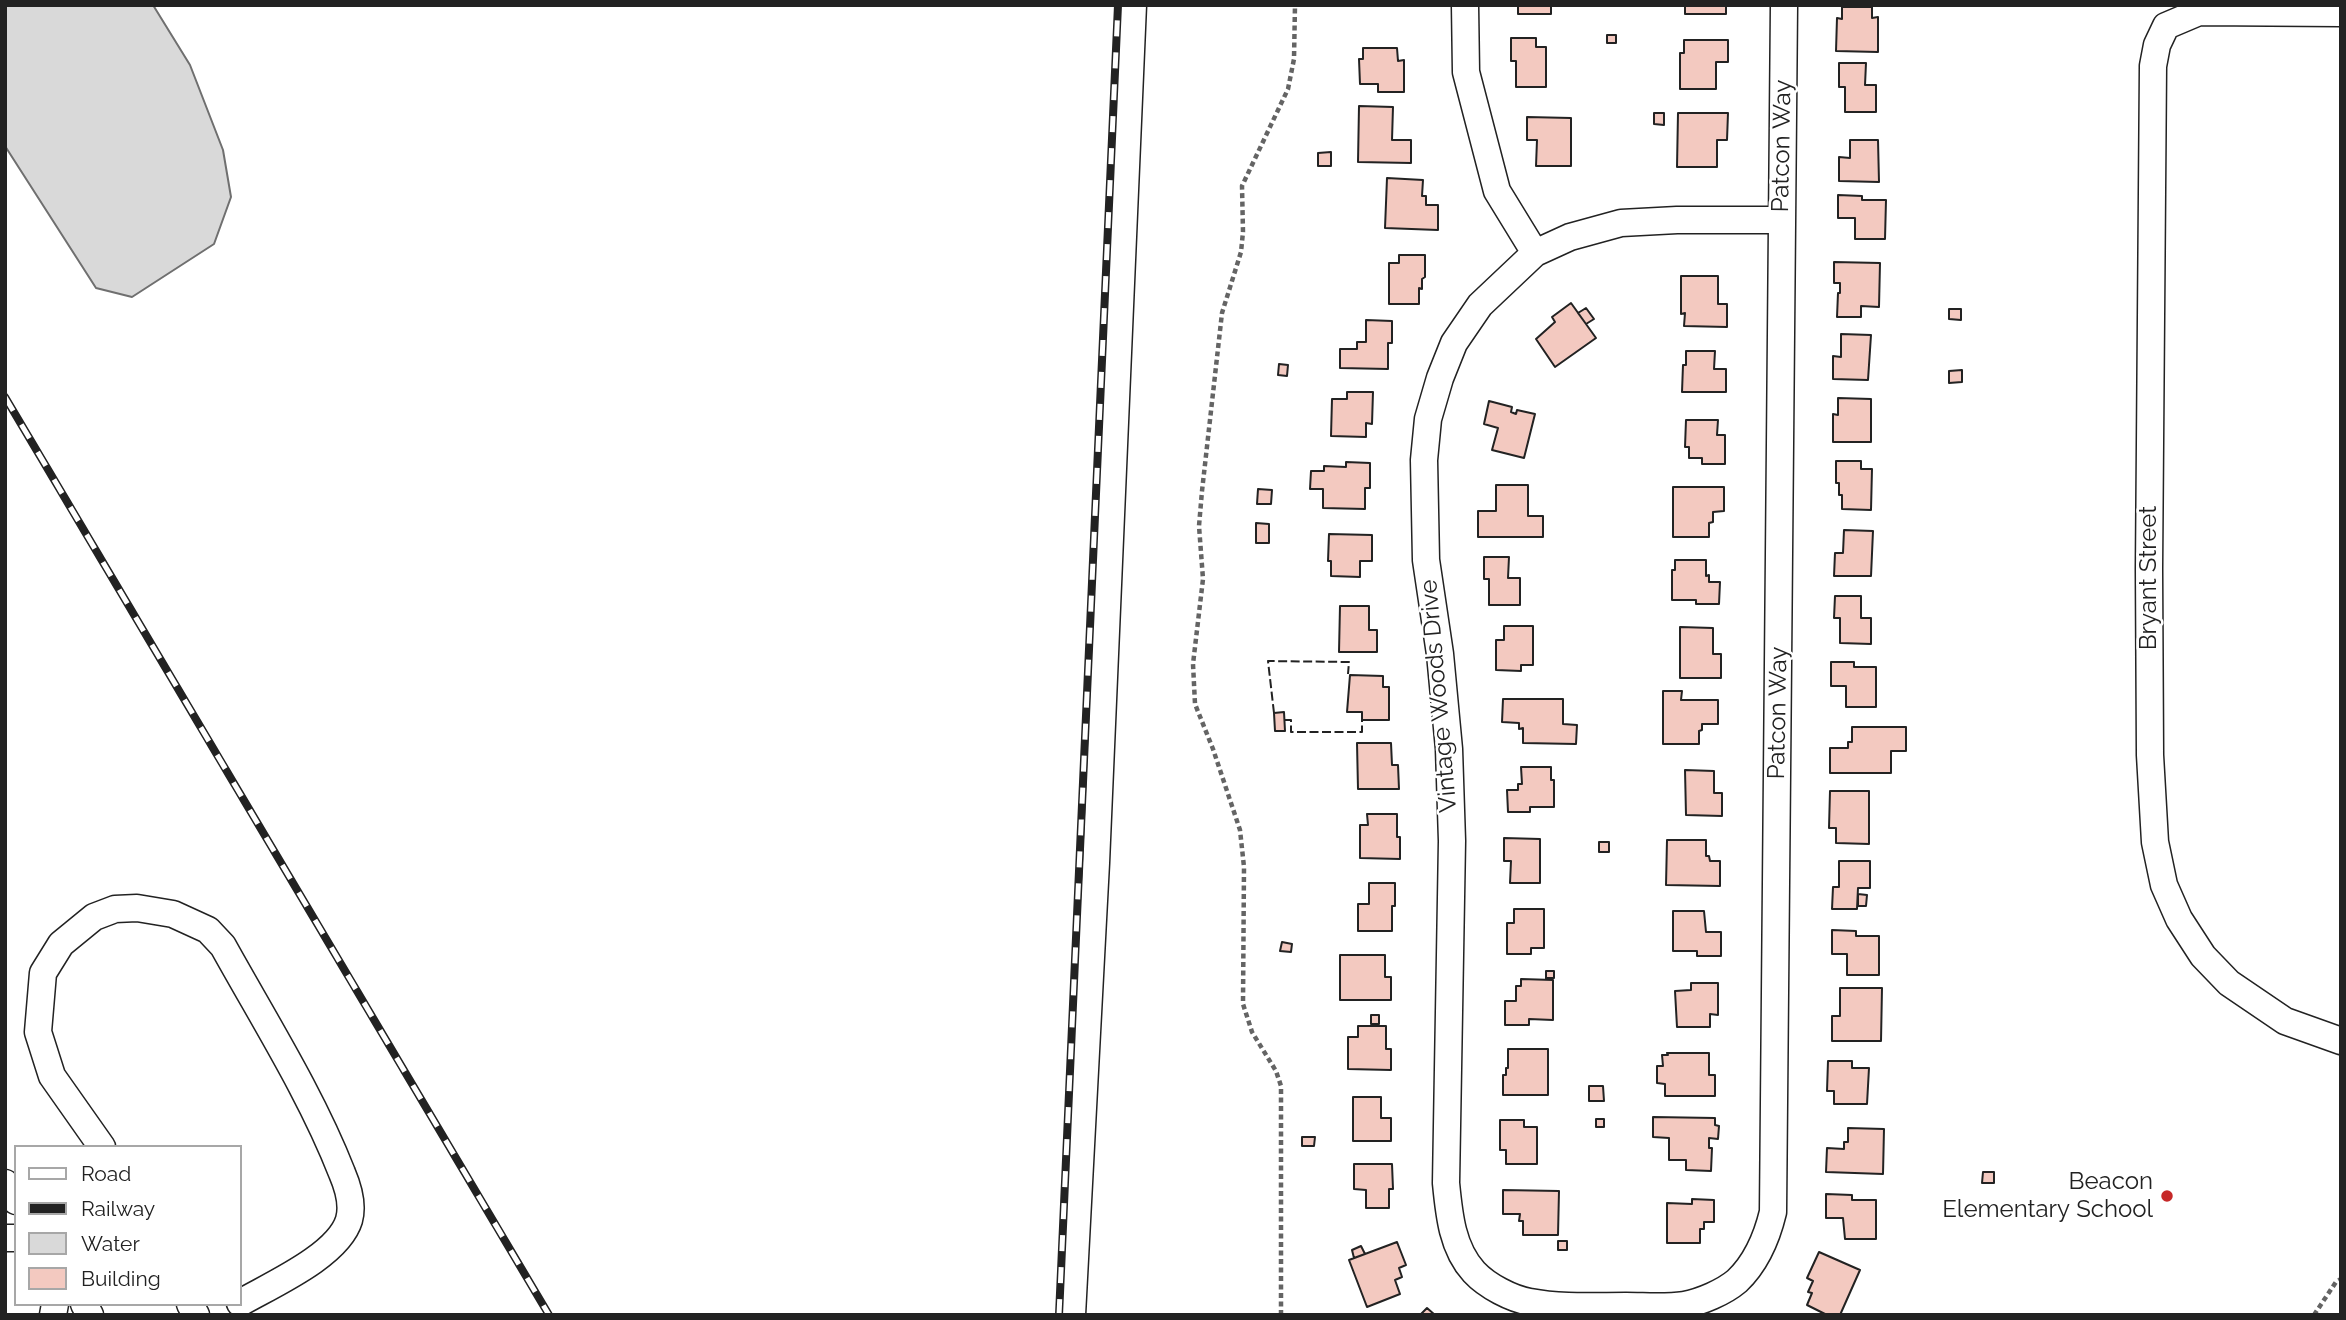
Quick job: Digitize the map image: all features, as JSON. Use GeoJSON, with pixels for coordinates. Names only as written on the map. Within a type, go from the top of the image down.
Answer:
{"type":"FeatureCollection","features":[{"type":"Feature","properties":{"kind":"street"},"geometry":{"type":"LineString","coordinates":[[1072,1315],[1096,863],[1133,5]]}},
{"type":"Feature","properties":{"kind":"street"},"geometry":{"type":"LineString","coordinates":[[1465,5],[1466,72],[1497,191],[1535,253]]}},
{"type":"Feature","properties":{"kind":"street","name":"Patcon Way"},"geometry":{"type":"LineString","coordinates":[[1614,1306],[1685,1305],[1712,1296],[1736,1282],[1767,1238],[1773,1212],[1784,5]]}},
{"type":"Feature","properties":{"kind":"street","name":"Bryant Street"},"geometry":{"type":"LineString","coordinates":[[2341,13],[2199,12],[2166,26],[2157,45],[2153,66],[2149,569],[2150,755],[2155,842],[2164,885],[2179,919],[2203,956],[2229,983],[2285,1021],[2341,1041]]}},
{"type":"Feature","properties":{"kind":"street","name":"Vintage Woods Drive"},"geometry":{"type":"LineString","coordinates":[[1614,1306],[1528,1302],[1498,1289],[1475,1274],[1457,1244],[1449,1219],[1446,1183],[1452,841],[1449,749],[1440,654],[1426,560],[1424,460],[1428,419],[1454,343],[1480,305],[1535,253],[1570,237],[1621,223],[1781,220]]}},
{"type":"Feature","properties":{"kind":"street"},"geometry":{"type":"LineString","coordinates":[[101,1145],[52,1076],[38,1032],[43,973],[61,944],[94,917],[115,909],[136,908],[173,914],[208,930],[223,946],[313,1110],[343,1174],[350,1201],[349,1221],[334,1244],[308,1263],[242,1301]]}},
{"type":"Feature","properties":{"kind":"path"},"geometry":{"type":"LineString","coordinates":[[1280,1315],[1281,1086],[1276,1071],[1252,1032],[1243,1004],[1244,867],[1240,830],[1195,704],[1193,664],[1203,579],[1199,526],[1202,491],[1222,313],[1241,252],[1241,186],[1288,89],[1294,59],[1295,5]]}},
{"type":"Feature","properties":{"kind":"path"},"geometry":{"type":"LineString","coordinates":[[2314,1315],[2336,1282],[2341,1279]]}},
{"type":"Feature","properties":{"kind":"water"},"geometry":{"type":"Polygon","coordinates":[[[5,5],[153,5],[190,65],[223,150],[231,197],[214,244],[132,297],[96,288],[5,146],[5,5]]]}},
{"type":"Feature","properties":{"kind":"building"},"geometry":{"type":"Polygon","coordinates":[[[1518,5],[1551,5],[1551,14],[1518,14],[1518,5]]]}},
{"type":"Feature","properties":{"kind":"building"},"geometry":{"type":"Polygon","coordinates":[[[1685,5],[1726,5],[1726,14],[1685,14],[1685,5]]]}},
{"type":"Feature","properties":{"kind":"building"},"geometry":{"type":"Polygon","coordinates":[[[1842,7],[1872,7],[1872,18],[1878,17],[1878,52],[1836,51],[1837,18],[1842,19],[1842,7]]]}},
{"type":"Feature","properties":{"kind":"building"},"geometry":{"type":"Polygon","coordinates":[[[1607,35],[1616,35],[1616,43],[1607,43],[1607,35]]]}},
{"type":"Feature","properties":{"kind":"building"},"geometry":{"type":"Polygon","coordinates":[[[1511,38],[1536,38],[1536,47],[1546,47],[1546,87],[1516,87],[1516,61],[1511,61],[1511,38]]]}},
{"type":"Feature","properties":{"kind":"building"},"geometry":{"type":"Polygon","coordinates":[[[1684,40],[1728,40],[1728,62],[1716,62],[1716,89],[1680,89],[1680,53],[1684,53],[1684,40]]]}},
{"type":"Feature","properties":{"kind":"building"},"geometry":{"type":"Polygon","coordinates":[[[1363,48],[1397,48],[1398,61],[1404,60],[1404,92],[1378,92],[1378,84],[1360,84],[1359,59],[1363,59],[1363,48]]]}},
{"type":"Feature","properties":{"kind":"building"},"geometry":{"type":"Polygon","coordinates":[[[1839,63],[1866,63],[1865,85],[1876,85],[1876,112],[1845,112],[1845,87],[1839,87],[1839,63]]]}},
{"type":"Feature","properties":{"kind":"building"},"geometry":{"type":"Polygon","coordinates":[[[1359,106],[1393,107],[1392,140],[1411,140],[1411,163],[1358,162],[1359,106]]]}},
{"type":"Feature","properties":{"kind":"building"},"geometry":{"type":"Polygon","coordinates":[[[1654,113],[1664,113],[1664,125],[1654,124],[1654,113]]]}},
{"type":"Feature","properties":{"kind":"building"},"geometry":{"type":"Polygon","coordinates":[[[1678,113],[1728,113],[1727,140],[1717,140],[1717,167],[1677,167],[1678,113]]]}},
{"type":"Feature","properties":{"kind":"building"},"geometry":{"type":"Polygon","coordinates":[[[1527,117],[1571,118],[1571,166],[1536,166],[1537,140],[1527,140],[1527,117]]]}},
{"type":"Feature","properties":{"kind":"building"},"geometry":{"type":"Polygon","coordinates":[[[1850,140],[1878,140],[1879,182],[1839,181],[1839,157],[1850,158],[1850,140]]]}},
{"type":"Feature","properties":{"kind":"building"},"geometry":{"type":"Polygon","coordinates":[[[1331,152],[1331,166],[1318,166],[1318,153],[1331,152]]]}},
{"type":"Feature","properties":{"kind":"building"},"geometry":{"type":"Polygon","coordinates":[[[1387,178],[1423,180],[1422,196],[1426,196],[1426,205],[1438,205],[1438,230],[1385,228],[1387,178]]]}},
{"type":"Feature","properties":{"kind":"building"},"geometry":{"type":"Polygon","coordinates":[[[1838,195],[1862,196],[1862,200],[1886,200],[1885,239],[1855,239],[1855,218],[1838,218],[1838,195]]]}},
{"type":"Feature","properties":{"kind":"building"},"geometry":{"type":"Polygon","coordinates":[[[1399,255],[1425,255],[1425,277],[1422,279],[1422,289],[1419,288],[1419,304],[1389,304],[1389,263],[1399,263],[1399,255]]]}},
{"type":"Feature","properties":{"kind":"building"},"geometry":{"type":"Polygon","coordinates":[[[1834,262],[1880,263],[1879,307],[1861,306],[1861,317],[1837,317],[1840,283],[1834,283],[1834,262]]]}},
{"type":"Feature","properties":{"kind":"building"},"geometry":{"type":"Polygon","coordinates":[[[1681,276],[1718,276],[1718,304],[1727,304],[1727,327],[1684,326],[1685,313],[1681,314],[1681,276]]]}},
{"type":"Feature","properties":{"kind":"building"},"geometry":{"type":"Polygon","coordinates":[[[1571,303],[1596,338],[1555,367],[1536,339],[1555,322],[1552,317],[1571,303]]]}},
{"type":"Feature","properties":{"kind":"building"},"geometry":{"type":"Polygon","coordinates":[[[1586,308],[1594,319],[1586,324],[1578,313],[1586,308]]]}},
{"type":"Feature","properties":{"kind":"building"},"geometry":{"type":"Polygon","coordinates":[[[1949,309],[1961,309],[1961,320],[1949,319],[1949,309]]]}},
{"type":"Feature","properties":{"kind":"building"},"geometry":{"type":"Polygon","coordinates":[[[1366,320],[1392,321],[1392,343],[1388,343],[1388,369],[1340,368],[1340,349],[1357,349],[1357,342],[1366,342],[1366,320]]]}},
{"type":"Feature","properties":{"kind":"building"},"geometry":{"type":"Polygon","coordinates":[[[1841,334],[1871,335],[1868,380],[1833,379],[1833,356],[1841,357],[1841,334]]]}},
{"type":"Feature","properties":{"kind":"building"},"geometry":{"type":"Polygon","coordinates":[[[1686,351],[1715,351],[1714,369],[1726,369],[1726,392],[1682,392],[1686,351]]]}},
{"type":"Feature","properties":{"kind":"building"},"geometry":{"type":"Polygon","coordinates":[[[1279,364],[1288,365],[1287,376],[1278,375],[1279,364]]]}},
{"type":"Feature","properties":{"kind":"building"},"geometry":{"type":"Polygon","coordinates":[[[1962,370],[1962,382],[1949,383],[1949,371],[1962,370]]]}},
{"type":"Feature","properties":{"kind":"building"},"geometry":{"type":"Polygon","coordinates":[[[1347,392],[1373,392],[1372,424],[1366,423],[1366,437],[1331,436],[1332,399],[1347,399],[1347,392]]]}},
{"type":"Feature","properties":{"kind":"building"},"geometry":{"type":"Polygon","coordinates":[[[1838,398],[1871,399],[1871,442],[1833,442],[1833,414],[1838,415],[1838,398]]]}},
{"type":"Feature","properties":{"kind":"building"},"geometry":{"type":"Polygon","coordinates":[[[1489,401],[1512,407],[1511,412],[1516,414],[1517,410],[1535,414],[1524,458],[1492,450],[1498,428],[1484,424],[1489,401]]]}},
{"type":"Feature","properties":{"kind":"building"},"geometry":{"type":"Polygon","coordinates":[[[1686,420],[1718,420],[1717,435],[1725,435],[1725,464],[1702,464],[1702,458],[1689,458],[1689,447],[1685,447],[1686,420]]]}},
{"type":"Feature","properties":{"kind":"building"},"geometry":{"type":"Polygon","coordinates":[[[1836,461],[1861,461],[1861,469],[1872,469],[1871,510],[1842,509],[1842,495],[1839,495],[1839,483],[1836,483],[1836,461]]]}},
{"type":"Feature","properties":{"kind":"building"},"geometry":{"type":"Polygon","coordinates":[[[1346,462],[1370,463],[1370,488],[1365,488],[1365,509],[1323,508],[1323,489],[1310,489],[1311,471],[1324,471],[1324,466],[1346,467],[1346,462]]]}},
{"type":"Feature","properties":{"kind":"building"},"geometry":{"type":"Polygon","coordinates":[[[1496,485],[1528,485],[1528,516],[1543,516],[1543,537],[1478,537],[1478,511],[1496,511],[1496,485]]]}},
{"type":"Feature","properties":{"kind":"building"},"geometry":{"type":"Polygon","coordinates":[[[1673,487],[1724,487],[1724,511],[1713,512],[1713,522],[1709,523],[1709,537],[1673,537],[1673,487]]]}},
{"type":"Feature","properties":{"kind":"building"},"geometry":{"type":"Polygon","coordinates":[[[1258,489],[1272,490],[1271,504],[1257,504],[1258,489]]]}},
{"type":"Feature","properties":{"kind":"building"},"geometry":{"type":"Polygon","coordinates":[[[1256,523],[1269,524],[1269,543],[1256,543],[1256,523]]]}},
{"type":"Feature","properties":{"kind":"building"},"geometry":{"type":"Polygon","coordinates":[[[1844,530],[1873,531],[1871,576],[1834,576],[1835,553],[1843,553],[1844,530]]]}},
{"type":"Feature","properties":{"kind":"building"},"geometry":{"type":"Polygon","coordinates":[[[1329,534],[1372,535],[1372,561],[1360,561],[1360,577],[1331,576],[1331,561],[1328,561],[1329,534]]]}},
{"type":"Feature","properties":{"kind":"building"},"geometry":{"type":"Polygon","coordinates":[[[1484,557],[1509,557],[1508,578],[1520,578],[1520,605],[1489,605],[1489,579],[1484,579],[1484,557]]]}},
{"type":"Feature","properties":{"kind":"building"},"geometry":{"type":"Polygon","coordinates":[[[1675,560],[1706,560],[1706,576],[1709,575],[1709,582],[1720,582],[1719,604],[1672,600],[1672,570],[1675,570],[1675,560]]]}},
{"type":"Feature","properties":{"kind":"building"},"geometry":{"type":"Polygon","coordinates":[[[1835,596],[1861,596],[1861,618],[1871,618],[1871,644],[1840,643],[1840,618],[1834,618],[1835,596]]]}},
{"type":"Feature","properties":{"kind":"building"},"geometry":{"type":"Polygon","coordinates":[[[1340,606],[1369,606],[1369,630],[1377,630],[1377,652],[1339,652],[1340,606]]]}},
{"type":"Feature","properties":{"kind":"building"},"geometry":{"type":"Polygon","coordinates":[[[1504,626],[1533,626],[1533,665],[1521,665],[1521,671],[1496,670],[1496,640],[1504,640],[1504,626]]]}},
{"type":"Feature","properties":{"kind":"building"},"geometry":{"type":"Polygon","coordinates":[[[1680,627],[1713,628],[1713,654],[1721,654],[1721,678],[1680,678],[1680,627]]]}},
{"type":"Feature","properties":{"kind":"building"},"geometry":{"type":"Polygon","coordinates":[[[1831,662],[1854,662],[1854,667],[1876,667],[1876,707],[1846,707],[1846,686],[1831,686],[1831,662]]]}},
{"type":"Feature","properties":{"kind":"building"},"geometry":{"type":"Polygon","coordinates":[[[1350,675],[1383,676],[1383,687],[1389,687],[1389,720],[1362,720],[1362,712],[1347,712],[1350,675]]]}},
{"type":"Feature","properties":{"kind":"building"},"geometry":{"type":"Polygon","coordinates":[[[1663,691],[1682,691],[1681,700],[1718,700],[1718,724],[1702,724],[1699,744],[1663,744],[1663,691]]]}},
{"type":"Feature","properties":{"kind":"building"},"geometry":{"type":"Polygon","coordinates":[[[1503,699],[1563,699],[1563,724],[1577,725],[1576,744],[1523,743],[1523,728],[1519,729],[1519,723],[1502,722],[1503,699]]]}},
{"type":"Feature","properties":{"kind":"building"},"geometry":{"type":"Polygon","coordinates":[[[1284,712],[1285,731],[1275,731],[1274,713],[1284,712]]]}},
{"type":"Feature","properties":{"kind":"building"},"geometry":{"type":"Polygon","coordinates":[[[1852,727],[1906,727],[1906,751],[1891,751],[1891,773],[1830,773],[1830,748],[1848,748],[1848,742],[1852,742],[1852,727]]]}},
{"type":"Feature","properties":{"kind":"building"},"geometry":{"type":"Polygon","coordinates":[[[1357,743],[1391,743],[1392,765],[1398,765],[1399,789],[1358,789],[1357,743]]]}},
{"type":"Feature","properties":{"kind":"building"},"geometry":{"type":"Polygon","coordinates":[[[1521,767],[1551,767],[1554,807],[1530,807],[1530,812],[1508,812],[1507,790],[1518,790],[1518,784],[1522,784],[1521,767]]]}},
{"type":"Feature","properties":{"kind":"building"},"geometry":{"type":"Polygon","coordinates":[[[1685,770],[1714,771],[1714,793],[1722,793],[1722,816],[1686,815],[1685,770]]]}},
{"type":"Feature","properties":{"kind":"building"},"geometry":{"type":"Polygon","coordinates":[[[1830,791],[1869,791],[1869,844],[1836,843],[1836,828],[1829,828],[1830,791]]]}},
{"type":"Feature","properties":{"kind":"building"},"geometry":{"type":"Polygon","coordinates":[[[1367,814],[1397,814],[1400,859],[1360,858],[1360,825],[1368,825],[1367,814]]]}},
{"type":"Feature","properties":{"kind":"building"},"geometry":{"type":"Polygon","coordinates":[[[1504,838],[1540,839],[1540,883],[1510,883],[1511,861],[1504,861],[1504,838]]]}},
{"type":"Feature","properties":{"kind":"building"},"geometry":{"type":"Polygon","coordinates":[[[1667,840],[1706,840],[1706,856],[1709,856],[1710,861],[1720,861],[1720,886],[1666,885],[1667,840]]]}},
{"type":"Feature","properties":{"kind":"building"},"geometry":{"type":"Polygon","coordinates":[[[1599,842],[1609,842],[1609,852],[1599,852],[1599,842]]]}},
{"type":"Feature","properties":{"kind":"building"},"geometry":{"type":"Polygon","coordinates":[[[1839,861],[1870,861],[1870,888],[1858,888],[1857,909],[1832,909],[1833,887],[1839,887],[1839,861]]]}},
{"type":"Feature","properties":{"kind":"building"},"geometry":{"type":"Polygon","coordinates":[[[1369,883],[1395,883],[1392,931],[1358,931],[1358,904],[1369,904],[1369,883]]]}},
{"type":"Feature","properties":{"kind":"building"},"geometry":{"type":"Polygon","coordinates":[[[1858,894],[1867,895],[1866,906],[1858,906],[1858,894]]]}},
{"type":"Feature","properties":{"kind":"building"},"geometry":{"type":"Polygon","coordinates":[[[1514,909],[1544,909],[1544,948],[1531,948],[1531,954],[1507,954],[1507,923],[1514,923],[1514,909]]]}},
{"type":"Feature","properties":{"kind":"building"},"geometry":{"type":"Polygon","coordinates":[[[1673,911],[1704,911],[1706,932],[1721,932],[1721,956],[1697,956],[1697,951],[1673,951],[1673,911]]]}},
{"type":"Feature","properties":{"kind":"building"},"geometry":{"type":"Polygon","coordinates":[[[1832,930],[1856,931],[1856,936],[1879,936],[1879,975],[1847,975],[1847,954],[1832,954],[1832,930]]]}},
{"type":"Feature","properties":{"kind":"building"},"geometry":{"type":"Polygon","coordinates":[[[1282,942],[1292,944],[1291,952],[1280,951],[1282,942]]]}},
{"type":"Feature","properties":{"kind":"building"},"geometry":{"type":"Polygon","coordinates":[[[1340,955],[1385,955],[1385,977],[1391,977],[1391,1000],[1340,1000],[1340,955]]]}},
{"type":"Feature","properties":{"kind":"building"},"geometry":{"type":"Polygon","coordinates":[[[1546,971],[1554,971],[1554,978],[1546,978],[1546,971]]]}},
{"type":"Feature","properties":{"kind":"building"},"geometry":{"type":"Polygon","coordinates":[[[1521,979],[1553,980],[1553,1020],[1529,1019],[1529,1025],[1505,1025],[1505,1001],[1516,1001],[1516,986],[1521,986],[1521,979]]]}},
{"type":"Feature","properties":{"kind":"building"},"geometry":{"type":"Polygon","coordinates":[[[1691,983],[1718,983],[1718,1015],[1710,1014],[1710,1027],[1677,1027],[1675,991],[1691,990],[1691,983]]]}},
{"type":"Feature","properties":{"kind":"building"},"geometry":{"type":"Polygon","coordinates":[[[1840,988],[1882,988],[1881,1041],[1832,1041],[1832,1016],[1840,1016],[1840,988]]]}},
{"type":"Feature","properties":{"kind":"building"},"geometry":{"type":"Polygon","coordinates":[[[1371,1015],[1379,1015],[1379,1024],[1371,1024],[1371,1015]]]}},
{"type":"Feature","properties":{"kind":"building"},"geometry":{"type":"Polygon","coordinates":[[[1358,1026],[1386,1026],[1386,1049],[1391,1049],[1391,1070],[1348,1069],[1348,1037],[1358,1037],[1358,1026]]]}},
{"type":"Feature","properties":{"kind":"building"},"geometry":{"type":"Polygon","coordinates":[[[1508,1049],[1548,1049],[1548,1095],[1503,1095],[1503,1075],[1506,1075],[1508,1068],[1508,1049]]]}},
{"type":"Feature","properties":{"kind":"building"},"geometry":{"type":"Polygon","coordinates":[[[1667,1053],[1709,1053],[1709,1075],[1715,1075],[1715,1096],[1665,1096],[1665,1084],[1657,1083],[1657,1066],[1663,1066],[1662,1055],[1668,1055],[1667,1053]]]}},
{"type":"Feature","properties":{"kind":"building"},"geometry":{"type":"Polygon","coordinates":[[[1828,1061],[1852,1061],[1852,1068],[1869,1068],[1867,1104],[1834,1104],[1834,1091],[1827,1091],[1828,1061]]]}},
{"type":"Feature","properties":{"kind":"building"},"geometry":{"type":"Polygon","coordinates":[[[1589,1086],[1603,1086],[1604,1101],[1589,1101],[1589,1086]]]}},
{"type":"Feature","properties":{"kind":"building"},"geometry":{"type":"Polygon","coordinates":[[[1353,1097],[1381,1097],[1381,1118],[1391,1118],[1391,1141],[1353,1141],[1353,1097]]]}},
{"type":"Feature","properties":{"kind":"building"},"geometry":{"type":"Polygon","coordinates":[[[1653,1117],[1715,1118],[1715,1125],[1719,1126],[1718,1139],[1709,1138],[1709,1148],[1712,1148],[1711,1171],[1686,1170],[1686,1160],[1669,1160],[1669,1138],[1653,1137],[1653,1117]]]}},
{"type":"Feature","properties":{"kind":"building"},"geometry":{"type":"Polygon","coordinates":[[[1596,1119],[1604,1119],[1604,1127],[1596,1127],[1596,1119]]]}},
{"type":"Feature","properties":{"kind":"building"},"geometry":{"type":"Polygon","coordinates":[[[1500,1120],[1524,1120],[1524,1127],[1537,1127],[1537,1164],[1506,1164],[1506,1150],[1500,1150],[1500,1120]]]}},
{"type":"Feature","properties":{"kind":"building"},"geometry":{"type":"Polygon","coordinates":[[[1848,1128],[1884,1129],[1883,1174],[1826,1172],[1827,1148],[1844,1149],[1844,1142],[1848,1142],[1848,1128]]]}},
{"type":"Feature","properties":{"kind":"building"},"geometry":{"type":"Polygon","coordinates":[[[1302,1137],[1315,1137],[1314,1146],[1302,1146],[1302,1137]]]}},
{"type":"Feature","properties":{"kind":"building"},"geometry":{"type":"Polygon","coordinates":[[[1354,1164],[1392,1164],[1393,1189],[1389,1189],[1389,1208],[1366,1208],[1366,1190],[1354,1189],[1354,1164]]]}},
{"type":"Feature","properties":{"kind":"building"},"geometry":{"type":"Polygon","coordinates":[[[1983,1172],[1994,1172],[1994,1183],[1982,1183],[1983,1172]]]}},
{"type":"Feature","properties":{"kind":"building"},"geometry":{"type":"Polygon","coordinates":[[[1503,1190],[1559,1191],[1558,1235],[1523,1235],[1520,1214],[1503,1214],[1503,1190]]]}},
{"type":"Feature","properties":{"kind":"building"},"geometry":{"type":"Polygon","coordinates":[[[1826,1194],[1852,1195],[1852,1200],[1876,1200],[1876,1239],[1845,1239],[1843,1218],[1826,1218],[1826,1194]]]}},
{"type":"Feature","properties":{"kind":"building"},"geometry":{"type":"Polygon","coordinates":[[[1692,1199],[1714,1200],[1714,1222],[1704,1222],[1704,1229],[1700,1229],[1700,1243],[1667,1243],[1667,1203],[1692,1204],[1692,1199]]]}},
{"type":"Feature","properties":{"kind":"building"},"geometry":{"type":"Polygon","coordinates":[[[1558,1241],[1567,1241],[1567,1250],[1558,1250],[1558,1241]]]}},
{"type":"Feature","properties":{"kind":"building"},"geometry":{"type":"Polygon","coordinates":[[[1397,1242],[1406,1265],[1399,1268],[1402,1277],[1395,1280],[1400,1294],[1367,1307],[1349,1260],[1397,1242]]]}},
{"type":"Feature","properties":{"kind":"building"},"geometry":{"type":"Polygon","coordinates":[[[1361,1246],[1365,1254],[1354,1258],[1352,1250],[1361,1246]]]}},
{"type":"Feature","properties":{"kind":"building"},"geometry":{"type":"Polygon","coordinates":[[[1819,1252],[1860,1270],[1840,1315],[1827,1315],[1807,1305],[1812,1293],[1808,1292],[1813,1281],[1807,1278],[1819,1252]]]}},
{"type":"Feature","properties":{"kind":"building"},"geometry":{"type":"Polygon","coordinates":[[[1427,1308],[1435,1315],[1420,1315],[1427,1308]]]}},
{"type":"Feature","properties":{"kind":"railway"},"geometry":{"type":"LineString","coordinates":[[1059,1315],[1118,5]]}},
{"type":"Feature","properties":{"kind":"railway"},"geometry":{"type":"LineString","coordinates":[[5,397],[549,1315]]}},
{"type":"Feature","properties":{"kind":"fence"},"geometry":{"type":"LineString","coordinates":[[1274,713],[1268,661],[1349,662],[1348,674]]}},
{"type":"Feature","properties":{"kind":"fence"},"geometry":{"type":"LineString","coordinates":[[1284,720],[1291,720],[1291,732],[1362,732],[1362,720]]}},
{"type":"Feature","properties":{"kind":"place","name":"Beacon Elementary School"},"geometry":{"type":"Point","coordinates":[2167,1196]}}]}
